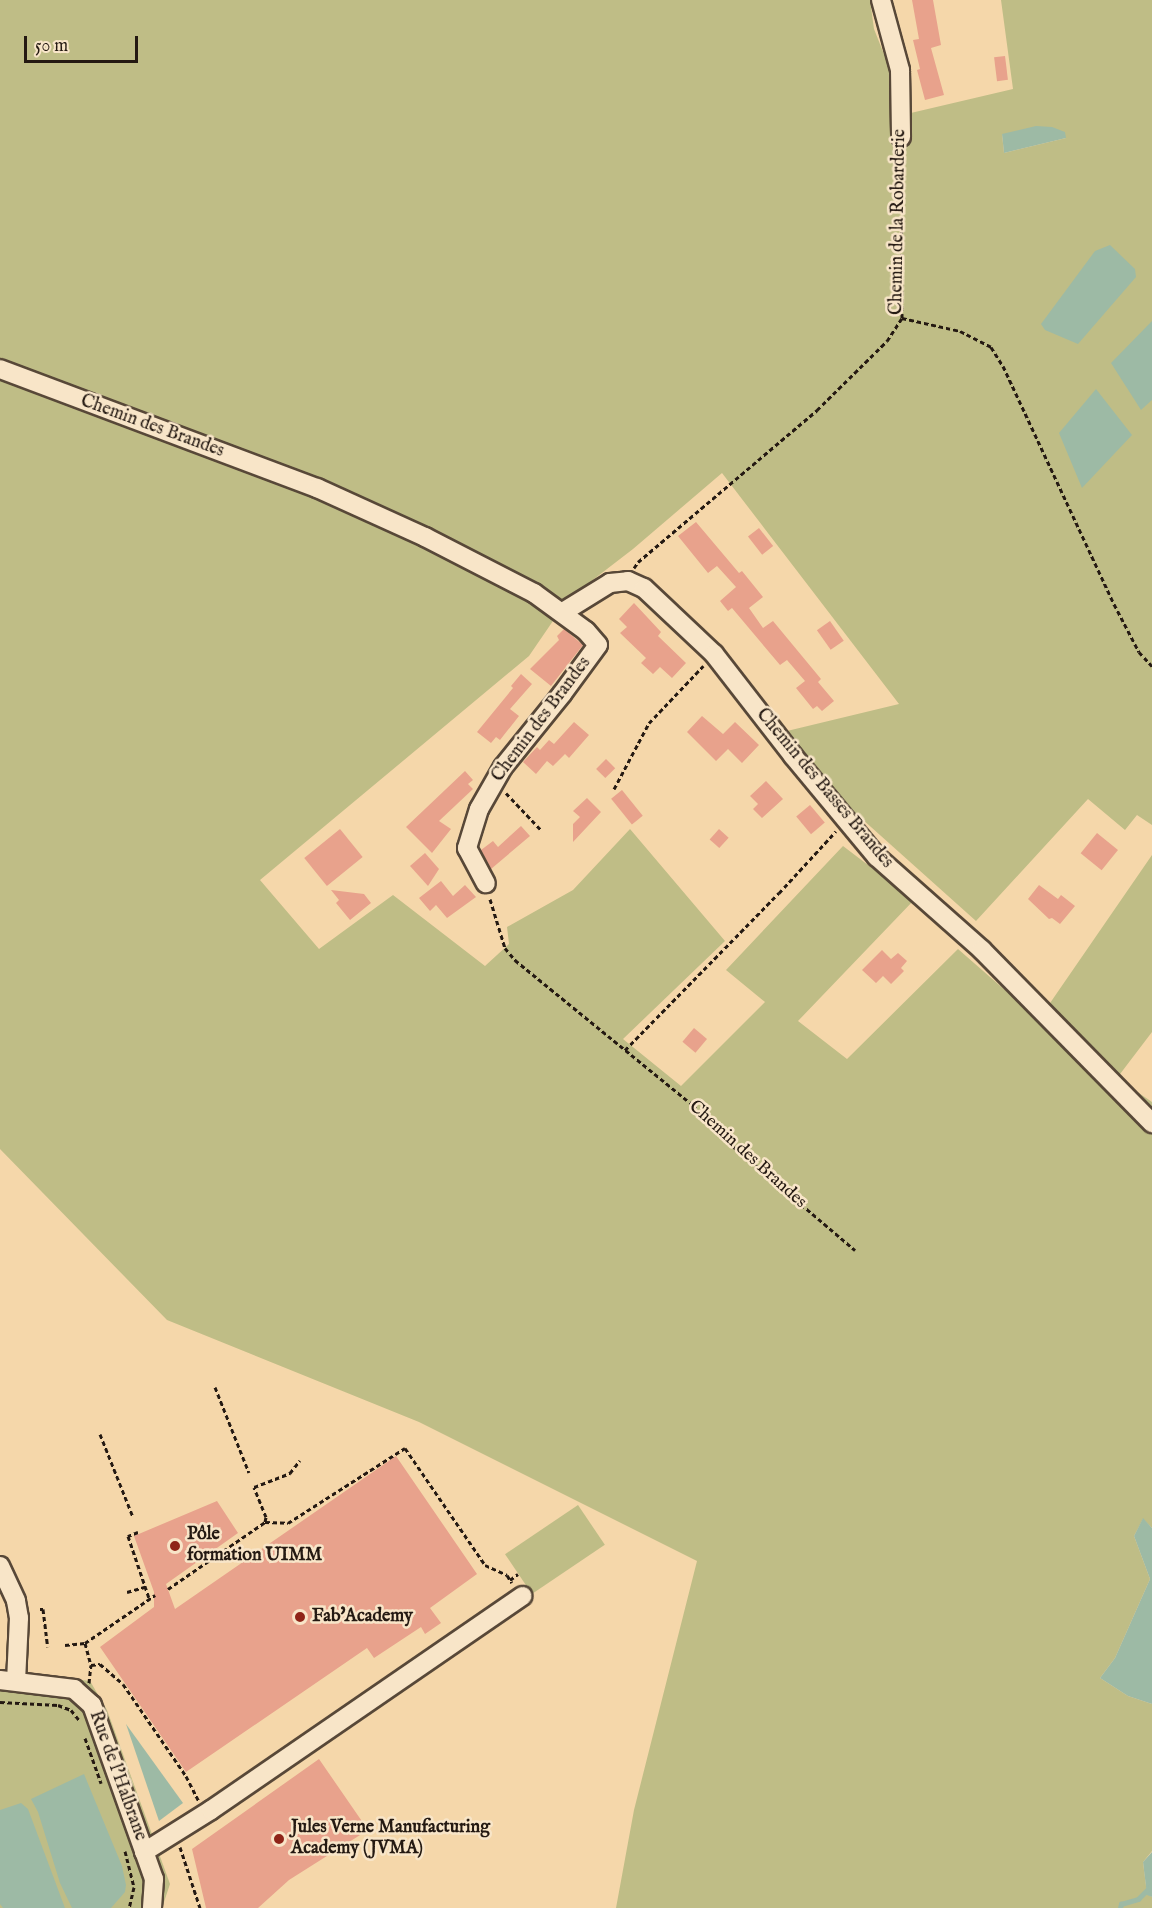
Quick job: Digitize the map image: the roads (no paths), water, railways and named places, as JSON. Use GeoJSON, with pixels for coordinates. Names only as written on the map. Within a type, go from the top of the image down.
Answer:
{"type":"FeatureCollection","features":[{"type":"Feature","properties":{"kind":"street","name":"Chemin de la Robarderie"},"geometry":{"type":"LineString","coordinates":[[881,0],[900,70],[901,137]]}},
{"type":"Feature","properties":{"kind":"street","name":"Chemin des Brandes"},"geometry":{"type":"LineString","coordinates":[[0,369],[316,488],[425,537],[534,593],[562,612],[598,645],[495,781],[479,809],[467,848],[486,883]]}},
{"type":"Feature","properties":{"kind":"street","name":"Chemin des Basses Brandes"},"geometry":{"type":"LineString","coordinates":[[562,612],[610,583],[628,580],[644,588],[714,654],[793,756],[878,857],[982,950],[1152,1124]]}},
{"type":"Feature","properties":{"kind":"street"},"geometry":{"type":"LineString","coordinates":[[0,1566],[16,1601],[19,1618],[8,1681]]}},
{"type":"Feature","properties":{"kind":"street"},"geometry":{"type":"LineString","coordinates":[[144,1852],[205,1813],[522,1596]]}},
{"type":"Feature","properties":{"kind":"street","name":"Rue de l'Halbrane"},"geometry":{"type":"LineString","coordinates":[[8,1681],[74,1689],[92,1705],[103,1729],[155,1886],[152,1908]]}},
{"type":"Feature","properties":{"kind":"waterway"},"geometry":{"type":"LineString","coordinates":[[1120,1908],[1121,1904],[1138,1899],[1152,1885]]}},
{"type":"Feature","properties":{"kind":"place","name":"Pôle formation UIMM"},"geometry":{"type":"Point","coordinates":[175,1546]}},
{"type":"Feature","properties":{"kind":"place","name":"Fab'Academy"},"geometry":{"type":"Point","coordinates":[300,1617]}},
{"type":"Feature","properties":{"kind":"place","name":"Jules Verne Manufacturing Academy (JVMA)"},"geometry":{"type":"Point","coordinates":[279,1839]}}]}
